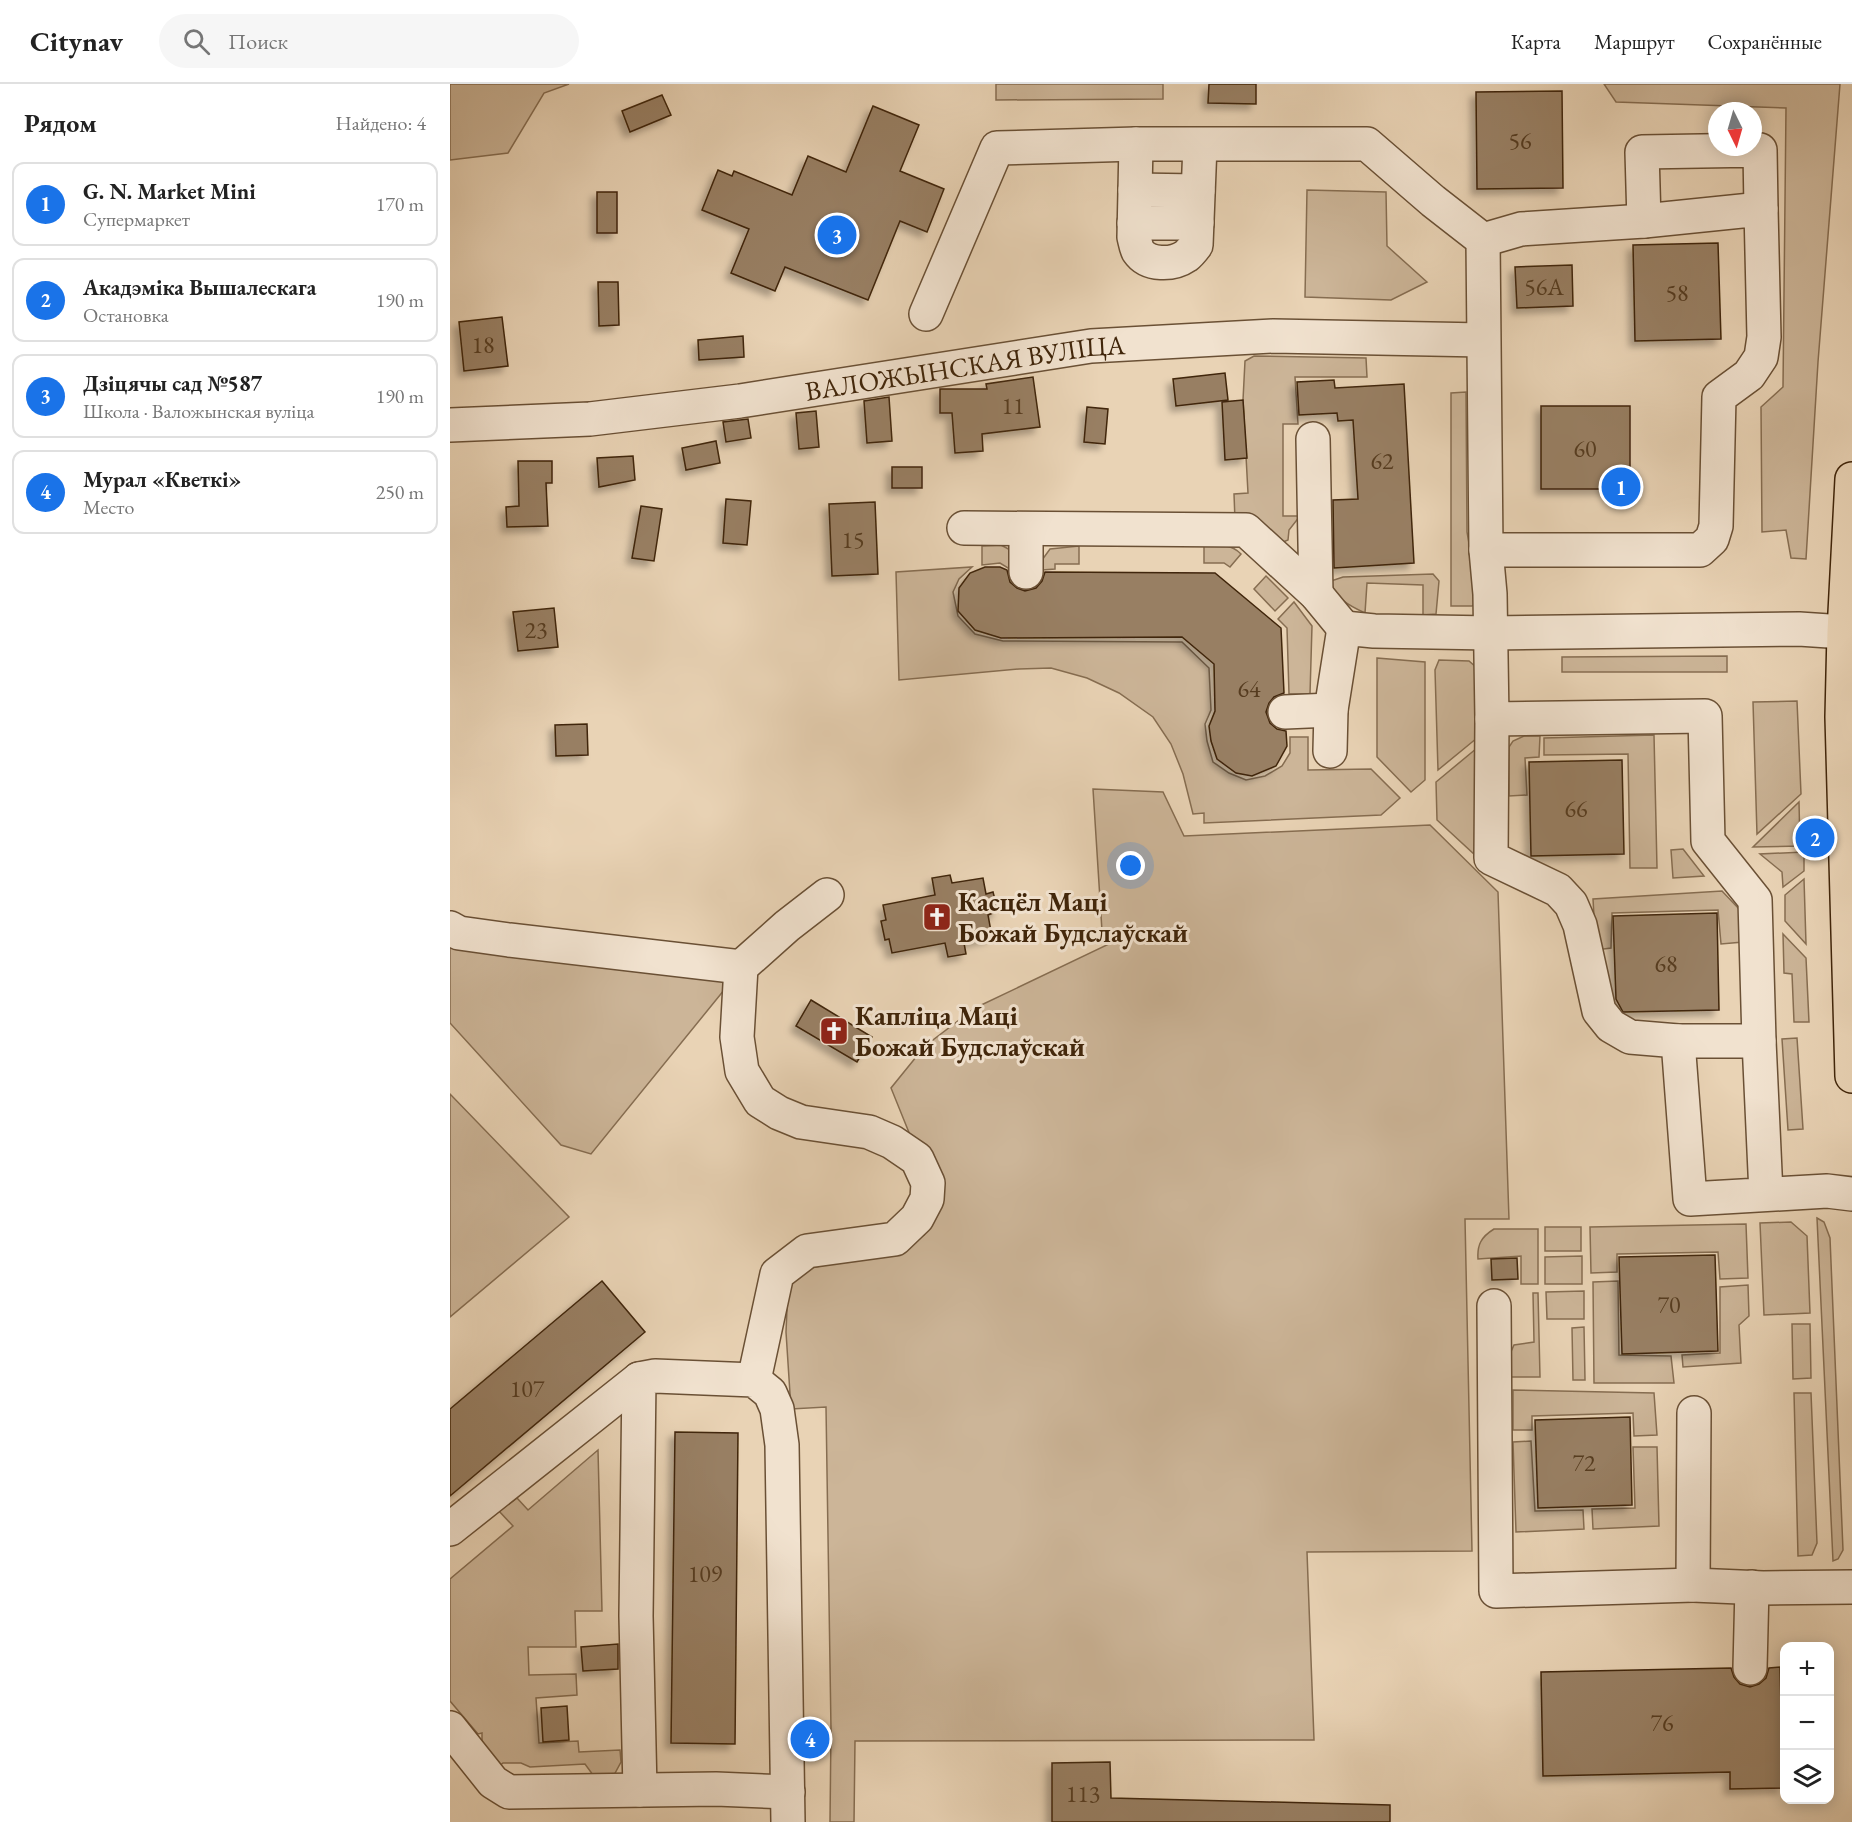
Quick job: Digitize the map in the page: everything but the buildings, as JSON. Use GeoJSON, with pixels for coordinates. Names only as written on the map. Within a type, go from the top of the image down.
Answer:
{"type":"FeatureCollection","features":[{"type":"Feature","properties":{"kind":"main road"},"geometry":{"type":"LineString","coordinates":[[1852,479],[1848,634],[1842,728],[1852,1076]]}},
{"type":"Feature","properties":{"kind":"street"},"geometry":{"type":"LineString","coordinates":[[1136,144],[1134,237],[1138,251],[1153,262],[1164,263],[1177,261],[1188,255],[1196,245],[1200,145]]}},
{"type":"Feature","properties":{"kind":"street"},"geometry":{"type":"LineString","coordinates":[[926,314],[997,148],[1136,144],[1367,144],[1432,201],[1483,240]]}},
{"type":"Feature","properties":{"kind":"street"},"geometry":{"type":"LineString","coordinates":[[1486,550],[1700,550],[1712,539],[1716,526],[1719,397],[1749,375],[1761,357],[1764,337],[1760,150],[1642,152],[1644,221]]}},
{"type":"Feature","properties":{"kind":"street"},"geometry":{"type":"LineString","coordinates":[[1135,190],[1198,207]]}},
{"type":"Feature","properties":{"kind":"street"},"geometry":{"type":"LineString","coordinates":[[1483,240],[1521,229],[1644,221],[1761,209]]}},
{"type":"Feature","properties":{"kind":"street"},"geometry":{"type":"LineString","coordinates":[[1483,240],[1486,550],[1491,633],[1491,858],[1558,890],[1571,904],[1580,925],[1599,1011],[1611,1026],[1630,1037],[1678,1041],[1760,1041]]}},
{"type":"Feature","properties":{"kind":"street","name":"ВАЛОЖЫНСКАЯ ВУЛІЦА"},"geometry":{"type":"LineString","coordinates":[[450,425],[590,419],[740,401],[1091,346],[1273,336],[1483,340]]}},
{"type":"Feature","properties":{"kind":"street"},"geometry":{"type":"LineString","coordinates":[[1313,439],[1316,594]]}},
{"type":"Feature","properties":{"kind":"street"},"geometry":{"type":"LineString","coordinates":[[964,528],[1246,530],[1316,594],[1344,628],[1491,633],[1799,629],[1848,634]]}},
{"type":"Feature","properties":{"kind":"street"},"geometry":{"type":"LineString","coordinates":[[1026,529],[1026,572]]}},
{"type":"Feature","properties":{"kind":"street"},"geometry":{"type":"LineString","coordinates":[[1330,750],[1331,710],[1344,628]]}},
{"type":"Feature","properties":{"kind":"street"},"geometry":{"type":"LineString","coordinates":[[1285,712],[1331,710]]}},
{"type":"Feature","properties":{"kind":"street"},"geometry":{"type":"LineString","coordinates":[[1492,719],[1705,716],[1708,841],[1755,900],[1766,1194]]}},
{"type":"Feature","properties":{"kind":"street"},"geometry":{"type":"LineString","coordinates":[[754,1380],[777,1274],[807,1251],[895,1239],[917,1218],[927,1199],[928,1183],[917,1159],[892,1142],[869,1132],[801,1122],[779,1113],[760,1101],[742,1071],[737,1037],[741,967],[787,926],[827,895]]}},
{"type":"Feature","properties":{"kind":"street"},"geometry":{"type":"LineString","coordinates":[[450,928],[459,933],[741,967]]}},
{"type":"Feature","properties":{"kind":"street"},"geometry":{"type":"LineString","coordinates":[[1678,1041],[1690,1199],[1827,1191],[1852,1194]]}},
{"type":"Feature","properties":{"kind":"street"},"geometry":{"type":"LineString","coordinates":[[1494,1306],[1496,1591],[1693,1585],[1852,1587]]}},
{"type":"Feature","properties":{"kind":"street"},"geometry":{"type":"LineString","coordinates":[[450,1529],[639,1379],[655,1376],[754,1380],[770,1393],[777,1409],[782,1445],[788,1807],[716,1789],[509,1792],[493,1782],[450,1728]]}},
{"type":"Feature","properties":{"kind":"street"},"geometry":{"type":"LineString","coordinates":[[639,1379],[636,1616],[640,1790]]}},
{"type":"Feature","properties":{"kind":"street"},"geometry":{"type":"LineString","coordinates":[[1693,1585],[1694,1413]]}},
{"type":"Feature","properties":{"kind":"street"},"geometry":{"type":"LineString","coordinates":[[1750,1668],[1752,1587]]}},
{"type":"Feature","properties":{"kind":"shaded area"},"geometry":{"type":"Polygon","coordinates":[[[450,84],[569,84],[544,93],[508,153],[450,160],[450,84]]]}},
{"type":"Feature","properties":{"kind":"shaded area"},"geometry":{"type":"Polygon","coordinates":[[[996,84],[1163,84],[1163,99],[996,100],[996,84]]]}},
{"type":"Feature","properties":{"kind":"shaded area"},"geometry":{"type":"Polygon","coordinates":[[[1604,84],[1840,84],[1818,362],[1806,559],[1791,558],[1786,530],[1762,532],[1761,407],[1783,387],[1786,108],[1762,107],[1762,102],[1708,102],[1708,105],[1616,102],[1604,84]]]}},
{"type":"Feature","properties":{"kind":"shaded area"},"geometry":{"type":"Polygon","coordinates":[[[1307,190],[1386,192],[1387,246],[1427,282],[1391,300],[1305,297],[1307,190]]]}},
{"type":"Feature","properties":{"kind":"shaded area"},"geometry":{"type":"Polygon","coordinates":[[[1254,356],[1366,358],[1367,377],[1295,377],[1298,424],[1283,424],[1283,516],[1300,516],[1289,530],[1288,540],[1281,543],[1235,520],[1234,494],[1248,493],[1243,400],[1245,361],[1254,356]]]}},
{"type":"Feature","properties":{"kind":"shaded area"},"geometry":{"type":"Polygon","coordinates":[[[1466,392],[1467,532],[1479,601],[1472,606],[1451,606],[1451,393],[1466,392]]]}},
{"type":"Feature","properties":{"kind":"shaded area"},"geometry":{"type":"Polygon","coordinates":[[[1001,545],[1014,552],[1018,567],[1008,568],[1000,563],[982,565],[982,546],[1001,545]]]}},
{"type":"Feature","properties":{"kind":"shaded area"},"geometry":{"type":"Polygon","coordinates":[[[1204,545],[1228,546],[1241,554],[1230,567],[1224,563],[1204,563],[1204,545]]]}},
{"type":"Feature","properties":{"kind":"shaded area"},"geometry":{"type":"Polygon","coordinates":[[[1079,546],[1079,564],[1055,564],[1055,569],[1042,570],[1042,560],[1050,549],[1079,546]]]}},
{"type":"Feature","properties":{"kind":"shaded area"},"geometry":{"type":"Polygon","coordinates":[[[972,567],[959,579],[953,592],[958,616],[975,634],[1003,641],[1182,642],[1209,668],[1211,710],[1205,724],[1207,741],[1213,762],[1229,773],[1246,780],[1265,776],[1282,766],[1290,753],[1290,737],[1308,737],[1308,770],[1371,769],[1400,798],[1381,815],[1204,823],[1204,813],[1193,814],[1183,774],[1171,744],[1153,717],[1119,693],[1087,678],[1051,668],[899,680],[896,572],[972,567]]]}},
{"type":"Feature","properties":{"kind":"shaded area"},"geometry":{"type":"Polygon","coordinates":[[[1433,574],[1439,581],[1436,614],[1423,615],[1423,585],[1367,583],[1365,613],[1339,597],[1331,581],[1343,577],[1433,574]]]}},
{"type":"Feature","properties":{"kind":"shaded area"},"geometry":{"type":"Polygon","coordinates":[[[1266,576],[1288,598],[1275,611],[1254,589],[1266,576]]]}},
{"type":"Feature","properties":{"kind":"shaded area"},"geometry":{"type":"Polygon","coordinates":[[[1294,602],[1312,626],[1310,694],[1289,694],[1287,628],[1278,619],[1294,602]]]}},
{"type":"Feature","properties":{"kind":"shaded area"},"geometry":{"type":"Polygon","coordinates":[[[1727,656],[1727,672],[1562,672],[1562,657],[1727,656]]]}},
{"type":"Feature","properties":{"kind":"shaded area"},"geometry":{"type":"Polygon","coordinates":[[[1377,658],[1425,662],[1425,780],[1411,792],[1377,757],[1377,658]]]}},
{"type":"Feature","properties":{"kind":"shaded area"},"geometry":{"type":"Polygon","coordinates":[[[1439,660],[1469,661],[1477,668],[1477,738],[1438,770],[1435,670],[1439,660]]]}},
{"type":"Feature","properties":{"kind":"shaded area"},"geometry":{"type":"Polygon","coordinates":[[[1797,701],[1801,794],[1757,834],[1753,702],[1797,701]]]}},
{"type":"Feature","properties":{"kind":"shaded area"},"geometry":{"type":"Polygon","coordinates":[[[1654,735],[1657,868],[1630,868],[1628,754],[1544,755],[1544,738],[1654,735]]]}},
{"type":"Feature","properties":{"kind":"shaded area"},"geometry":{"type":"Polygon","coordinates":[[[1524,736],[1540,736],[1539,757],[1525,758],[1527,795],[1509,796],[1509,747],[1513,741],[1524,736]]]}},
{"type":"Feature","properties":{"kind":"shaded area"},"geometry":{"type":"Polygon","coordinates":[[[1477,748],[1475,855],[1437,820],[1436,782],[1477,748]]]}},
{"type":"Feature","properties":{"kind":"shaded area"},"geometry":{"type":"Polygon","coordinates":[[[1093,789],[1163,792],[1184,836],[1430,825],[1498,892],[1509,1219],[1465,1219],[1472,1551],[1307,1552],[1314,1740],[855,1741],[854,1822],[830,1822],[831,1729],[826,1407],[791,1409],[786,1332],[788,1287],[802,1270],[900,1249],[924,1235],[933,1216],[910,1135],[891,1088],[925,1046],[975,1008],[1109,944],[1102,931],[1093,789]]]}},
{"type":"Feature","properties":{"kind":"shaded area"},"geometry":{"type":"Polygon","coordinates":[[[1799,802],[1800,846],[1753,847],[1799,802]]]}},
{"type":"Feature","properties":{"kind":"shaded area"},"geometry":{"type":"Polygon","coordinates":[[[1683,849],[1704,876],[1673,878],[1671,850],[1683,849]]]}},
{"type":"Feature","properties":{"kind":"shaded area"},"geometry":{"type":"Polygon","coordinates":[[[1804,852],[1804,871],[1783,887],[1782,872],[1760,854],[1804,852]]]}},
{"type":"Feature","properties":{"kind":"shaded area"},"geometry":{"type":"Polygon","coordinates":[[[1804,879],[1806,944],[1785,921],[1785,895],[1804,879]]]}},
{"type":"Feature","properties":{"kind":"shaded area"},"geometry":{"type":"Polygon","coordinates":[[[1722,891],[1740,910],[1743,942],[1721,944],[1718,910],[1612,913],[1611,948],[1596,950],[1593,899],[1722,891]]]}},
{"type":"Feature","properties":{"kind":"shaded area"},"geometry":{"type":"Polygon","coordinates":[[[1783,934],[1806,958],[1809,1022],[1794,1022],[1792,974],[1784,973],[1783,934]]]}},
{"type":"Feature","properties":{"kind":"shaded area"},"geometry":{"type":"Polygon","coordinates":[[[450,937],[733,979],[591,1154],[561,1145],[450,1023],[450,937]]]}},
{"type":"Feature","properties":{"kind":"shaded area"},"geometry":{"type":"Polygon","coordinates":[[[1797,1038],[1803,1129],[1788,1130],[1782,1039],[1797,1038]]]}},
{"type":"Feature","properties":{"kind":"shaded area"},"geometry":{"type":"Polygon","coordinates":[[[450,1094],[569,1217],[450,1317],[450,1094]]]}},
{"type":"Feature","properties":{"kind":"shaded area"},"geometry":{"type":"Polygon","coordinates":[[[1817,1218],[1824,1222],[1830,1238],[1843,1550],[1838,1559],[1833,1561],[1817,1218]]]}},
{"type":"Feature","properties":{"kind":"shaded area"},"geometry":{"type":"Polygon","coordinates":[[[1791,1222],[1807,1236],[1810,1313],[1764,1315],[1760,1223],[1791,1222]]]}},
{"type":"Feature","properties":{"kind":"shaded area"},"geometry":{"type":"Polygon","coordinates":[[[1746,1224],[1748,1278],[1720,1279],[1718,1252],[1617,1254],[1617,1272],[1591,1273],[1590,1227],[1746,1224]]]}},
{"type":"Feature","properties":{"kind":"shaded area"},"geometry":{"type":"Polygon","coordinates":[[[1545,1227],[1581,1227],[1581,1251],[1545,1251],[1545,1227]]]}},
{"type":"Feature","properties":{"kind":"shaded area"},"geometry":{"type":"Polygon","coordinates":[[[1494,1229],[1538,1229],[1538,1284],[1521,1284],[1521,1256],[1478,1259],[1481,1242],[1494,1229]]]}},
{"type":"Feature","properties":{"kind":"shaded area"},"geometry":{"type":"Polygon","coordinates":[[[1582,1256],[1582,1284],[1545,1284],[1545,1257],[1582,1256]]]}},
{"type":"Feature","properties":{"kind":"shaded area"},"geometry":{"type":"Polygon","coordinates":[[[1618,1281],[1619,1355],[1671,1356],[1674,1383],[1594,1383],[1593,1282],[1618,1281]]]}},
{"type":"Feature","properties":{"kind":"shaded area"},"geometry":{"type":"Polygon","coordinates":[[[1748,1285],[1749,1316],[1739,1325],[1741,1363],[1683,1367],[1682,1355],[1720,1353],[1720,1287],[1748,1285]]]}},
{"type":"Feature","properties":{"kind":"shaded area"},"geometry":{"type":"Polygon","coordinates":[[[1584,1291],[1584,1319],[1547,1319],[1546,1292],[1584,1291]]]}},
{"type":"Feature","properties":{"kind":"shaded area"},"geometry":{"type":"Polygon","coordinates":[[[1533,1293],[1538,1293],[1540,1377],[1511,1377],[1510,1354],[1514,1345],[1534,1342],[1533,1293]]]}},
{"type":"Feature","properties":{"kind":"shaded area"},"geometry":{"type":"Polygon","coordinates":[[[1792,1324],[1810,1324],[1811,1378],[1793,1379],[1792,1324]]]}},
{"type":"Feature","properties":{"kind":"shaded area"},"geometry":{"type":"Polygon","coordinates":[[[1584,1327],[1585,1380],[1573,1380],[1572,1328],[1584,1327]]]}},
{"type":"Feature","properties":{"kind":"shaded area"},"geometry":{"type":"Polygon","coordinates":[[[1513,1390],[1654,1393],[1657,1435],[1634,1436],[1633,1413],[1532,1416],[1532,1430],[1513,1430],[1513,1390]]]}},
{"type":"Feature","properties":{"kind":"shaded area"},"geometry":{"type":"Polygon","coordinates":[[[1794,1393],[1811,1393],[1817,1543],[1812,1555],[1798,1556],[1794,1393]]]}},
{"type":"Feature","properties":{"kind":"shaded area"},"geometry":{"type":"Polygon","coordinates":[[[1531,1441],[1535,1511],[1583,1510],[1584,1529],[1516,1532],[1513,1442],[1531,1441]]]}},
{"type":"Feature","properties":{"kind":"shaded area"},"geometry":{"type":"Polygon","coordinates":[[[1633,1447],[1657,1447],[1659,1526],[1593,1529],[1592,1509],[1635,1508],[1633,1447]]]}},
{"type":"Feature","properties":{"kind":"shaded area"},"geometry":{"type":"Polygon","coordinates":[[[598,1450],[602,1611],[575,1611],[576,1647],[528,1647],[529,1675],[576,1674],[577,1695],[536,1698],[539,1743],[578,1741],[579,1752],[620,1750],[621,1762],[614,1775],[593,1775],[585,1764],[530,1767],[521,1763],[503,1763],[498,1767],[482,1751],[482,1733],[478,1734],[450,1701],[450,1579],[513,1526],[499,1511],[517,1498],[528,1510],[598,1450]]]}},
{"type":"Feature","properties":{"kind":"place","name":"Дзіцячы сад №587"},"geometry":{"type":"Point","coordinates":[837,235]}},
{"type":"Feature","properties":{"kind":"place","name":"G. N. Market Mini"},"geometry":{"type":"Point","coordinates":[1621,487]}},
{"type":"Feature","properties":{"kind":"place","name":"Акадэміка Вышалескага"},"geometry":{"type":"Point","coordinates":[1815,838]}},
{"type":"Feature","properties":{"kind":"place","name":"Касцёл Маці Божай Будслаўскай"},"geometry":{"type":"Point","coordinates":[937,917]}},
{"type":"Feature","properties":{"kind":"place","name":"Капліца Маці Божай Будслаўскай"},"geometry":{"type":"Point","coordinates":[834,1031]}},
{"type":"Feature","properties":{"kind":"place","name":"Мурал «Кветкі»"},"geometry":{"type":"Point","coordinates":[810,1739]}}]}
